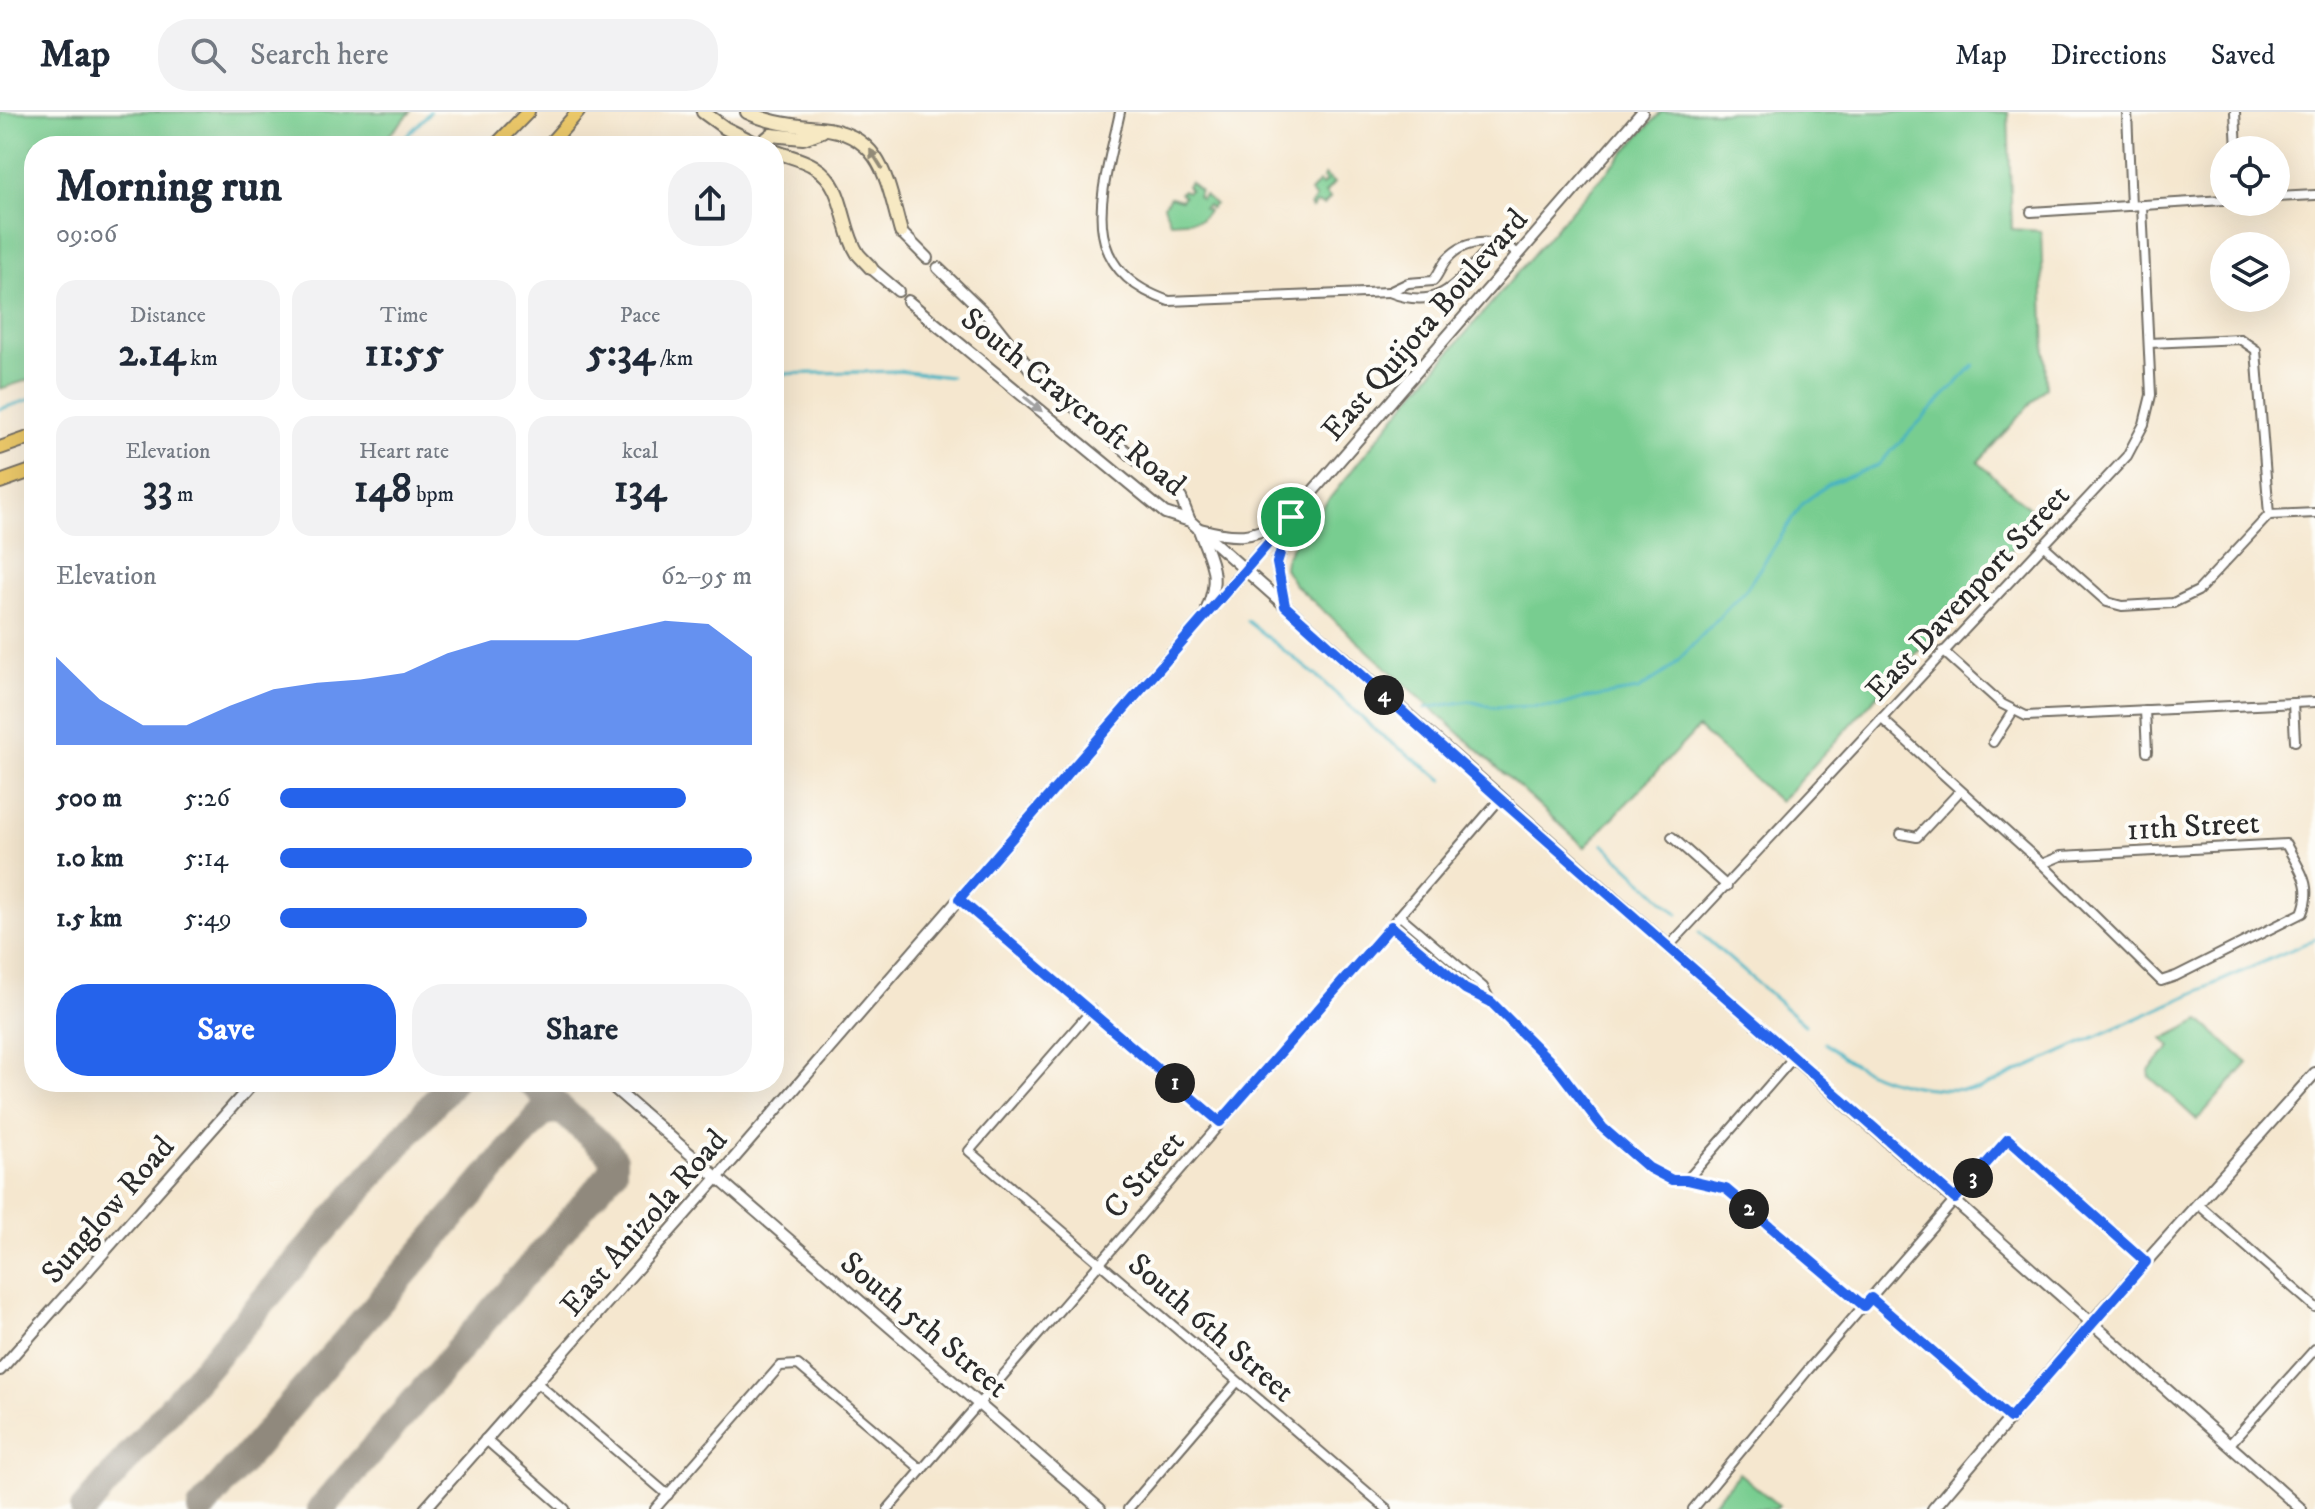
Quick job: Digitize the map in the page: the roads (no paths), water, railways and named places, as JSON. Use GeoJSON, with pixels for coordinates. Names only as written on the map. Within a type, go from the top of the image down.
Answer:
{"type":"FeatureCollection","features":[{"type":"Feature","properties":{"kind":"main road"},"geometry":{"type":"LineString","coordinates":[[505,136],[528,112]]}},
{"type":"Feature","properties":{"kind":"main road"},"geometry":{"type":"LineString","coordinates":[[557,136],[578,112]]}},
{"type":"Feature","properties":{"kind":"main road"},"geometry":{"type":"LineString","coordinates":[[703,112],[741,136]]}},
{"type":"Feature","properties":{"kind":"main road"},"geometry":{"type":"LineString","coordinates":[[747,112],[788,125],[841,132],[858,140],[876,156],[901,232]]}},
{"type":"Feature","properties":{"kind":"main road"},"geometry":{"type":"LineString","coordinates":[[784,136],[803,138],[826,129]]}},
{"type":"Feature","properties":{"kind":"main road"},"geometry":{"type":"LineString","coordinates":[[784,155],[810,164],[828,178],[837,193],[853,243],[871,268]]}},
{"type":"Feature","properties":{"kind":"main road"},"geometry":{"type":"LineString","coordinates":[[0,448],[24,440]]}},
{"type":"Feature","properties":{"kind":"main road"},"geometry":{"type":"LineString","coordinates":[[0,482],[24,474]]}},
{"type":"Feature","properties":{"kind":"street"},"geometry":{"type":"LineString","coordinates":[[1120,112],[1100,211],[1100,232],[1108,256],[1121,273],[1138,287],[1169,301],[1389,292],[1408,283],[1433,281],[1445,262],[1458,250],[1487,241],[1508,246],[1519,254]]}},
{"type":"Feature","properties":{"kind":"street","name":"East Quijota Boulevard"},"geometry":{"type":"LineString","coordinates":[[1245,570],[1642,112]]}},
{"type":"Feature","properties":{"kind":"street"},"geometry":{"type":"LineString","coordinates":[[2127,112],[2131,206]]}},
{"type":"Feature","properties":{"kind":"street"},"geometry":{"type":"LineString","coordinates":[[2235,112],[2236,136]]}},
{"type":"Feature","properties":{"kind":"street"},"geometry":{"type":"LineString","coordinates":[[2290,196],[2315,195]]}},
{"type":"Feature","properties":{"kind":"street"},"geometry":{"type":"LineString","coordinates":[[2031,212],[2210,201]]}},
{"type":"Feature","properties":{"kind":"street","name":"East Davenport Street"},"geometry":{"type":"LineString","coordinates":[[1668,947],[2127,456],[2148,415],[2151,395],[2142,206]]}},
{"type":"Feature","properties":{"kind":"street"},"geometry":{"type":"LineString","coordinates":[[901,232],[927,258]]}},
{"type":"Feature","properties":{"kind":"street"},"geometry":{"type":"LineString","coordinates":[[1389,292],[1407,300],[1440,295],[1454,286],[1494,244]]}},
{"type":"Feature","properties":{"kind":"street"},"geometry":{"type":"LineString","coordinates":[[871,268],[898,291]]}},
{"type":"Feature","properties":{"kind":"street","name":"South Craycroft Road"},"geometry":{"type":"LineString","coordinates":[[938,268],[989,317],[1031,370],[1181,498],[1194,525]]}},
{"type":"Feature","properties":{"kind":"street","name":"South Craycroft Road"},"geometry":{"type":"LineString","coordinates":[[908,301],[1165,513],[1194,525]]}},
{"type":"Feature","properties":{"kind":"street"},"geometry":{"type":"LineString","coordinates":[[2149,343],[2240,339],[2256,350],[2269,515]]}},
{"type":"Feature","properties":{"kind":"street"},"geometry":{"type":"LineString","coordinates":[[2043,545],[2093,593],[2107,602],[2122,606],[2173,603],[2190,597],[2200,589],[2269,515],[2315,513]]}},
{"type":"Feature","properties":{"kind":"street"},"geometry":{"type":"LineString","coordinates":[[1194,525],[1234,536],[1257,535],[1291,517]]}},
{"type":"Feature","properties":{"kind":"street"},"geometry":{"type":"LineString","coordinates":[[1285,606],[1277,563],[1291,517]]}},
{"type":"Feature","properties":{"kind":"street"},"geometry":{"type":"LineString","coordinates":[[1194,525],[2301,1509]]}},
{"type":"Feature","properties":{"kind":"street"},"geometry":{"type":"LineString","coordinates":[[1194,525],[1214,572],[1215,589],[1203,618]]}},
{"type":"Feature","properties":{"kind":"street","name":"East Anizola Road"},"geometry":{"type":"LineString","coordinates":[[425,1509],[1245,570]]}},
{"type":"Feature","properties":{"kind":"street"},"geometry":{"type":"LineString","coordinates":[[1943,651],[2002,704],[2026,716],[2315,702]]}},
{"type":"Feature","properties":{"kind":"street"},"geometry":{"type":"LineString","coordinates":[[2293,703],[2295,741]]}},
{"type":"Feature","properties":{"kind":"street"},"geometry":{"type":"LineString","coordinates":[[2145,710],[2147,752]]}},
{"type":"Feature","properties":{"kind":"street"},"geometry":{"type":"LineString","coordinates":[[1993,742],[2013,711]]}},
{"type":"Feature","properties":{"kind":"street","name":"11th Street"},"geometry":{"type":"LineString","coordinates":[[1881,718],[2042,864],[2161,981],[2302,913],[2307,902],[2308,886],[2286,844],[2061,856],[2042,864]]}},
{"type":"Feature","properties":{"kind":"street"},"geometry":{"type":"LineString","coordinates":[[1901,834],[1917,837],[1960,791]]}},
{"type":"Feature","properties":{"kind":"street","name":"C Street"},"geometry":{"type":"LineString","coordinates":[[888,1509],[1500,799]]}},
{"type":"Feature","properties":{"kind":"street"},"geometry":{"type":"LineString","coordinates":[[1672,837],[1727,886]]}},
{"type":"Feature","properties":{"kind":"street"},"geometry":{"type":"LineString","coordinates":[[959,899],[1220,1122]]}},
{"type":"Feature","properties":{"kind":"street"},"geometry":{"type":"LineString","coordinates":[[1400,916],[1483,987],[1491,1002],[1557,1068],[1598,1122],[1655,1173],[1672,1180],[1687,1180],[1726,1189],[2010,1418]]}},
{"type":"Feature","properties":{"kind":"street"},"geometry":{"type":"LineString","coordinates":[[1391,926],[1465,989],[1491,1002]]}},
{"type":"Feature","properties":{"kind":"street","name":"South 6th Street"},"geometry":{"type":"LineString","coordinates":[[1092,1010],[969,1151],[1387,1509]]}},
{"type":"Feature","properties":{"kind":"street"},"geometry":{"type":"LineString","coordinates":[[1687,1180],[1793,1058]]}},
{"type":"Feature","properties":{"kind":"street"},"geometry":{"type":"LineString","coordinates":[[1933,1509],[2092,1322],[2315,1073]]}},
{"type":"Feature","properties":{"kind":"street","name":"Sunglow Road"},"geometry":{"type":"LineString","coordinates":[[0,1370],[245,1092]]}},
{"type":"Feature","properties":{"kind":"street","name":"South 5th Street"},"geometry":{"type":"LineString","coordinates":[[618,1092],[1100,1509]]}},
{"type":"Feature","properties":{"kind":"street"},"geometry":{"type":"LineString","coordinates":[[1693,1509],[2008,1139],[2146,1262]]}},
{"type":"Feature","properties":{"kind":"street"},"geometry":{"type":"LineString","coordinates":[[2199,1205],[2315,1307]]}},
{"type":"Feature","properties":{"kind":"street"},"geometry":{"type":"LineString","coordinates":[[2230,1444],[2315,1349]]}},
{"type":"Feature","properties":{"kind":"street"},"geometry":{"type":"LineString","coordinates":[[655,1509],[780,1366],[798,1365],[922,1470]]}},
{"type":"Feature","properties":{"kind":"street"},"geometry":{"type":"LineString","coordinates":[[536,1382],[668,1495]]}},
{"type":"Feature","properties":{"kind":"street"},"geometry":{"type":"LineString","coordinates":[[1128,1509],[1237,1382]]}},
{"type":"Feature","properties":{"kind":"street"},"geometry":{"type":"LineString","coordinates":[[485,1439],[565,1509]]}},
{"type":"Feature","properties":{"kind":"waterway"},"geometry":{"type":"LineString","coordinates":[[407,136],[430,112]]}},
{"type":"Feature","properties":{"kind":"waterway"},"geometry":{"type":"LineString","coordinates":[[1425,708],[1469,701],[1493,707],[1559,706],[1581,699],[1638,690],[1671,668],[1747,588],[1803,503],[1829,484],[1878,465],[1974,365]]}},
{"type":"Feature","properties":{"kind":"waterway"},"geometry":{"type":"LineString","coordinates":[[784,374],[898,371],[951,377]]}},
{"type":"Feature","properties":{"kind":"waterway"},"geometry":{"type":"LineString","coordinates":[[0,409],[24,401]]}},
{"type":"Feature","properties":{"kind":"waterway"},"geometry":{"type":"LineString","coordinates":[[1247,621],[1319,678],[1377,732],[1443,780]]}},
{"type":"Feature","properties":{"kind":"waterway"},"geometry":{"type":"LineString","coordinates":[[1603,844],[1678,914]]}},
{"type":"Feature","properties":{"kind":"waterway"},"geometry":{"type":"LineString","coordinates":[[1699,932],[1805,1025]]}},
{"type":"Feature","properties":{"kind":"waterway"},"geometry":{"type":"LineString","coordinates":[[1825,1043],[1860,1067],[1897,1082],[1937,1089],[1979,1089],[2315,939]]}}]}
